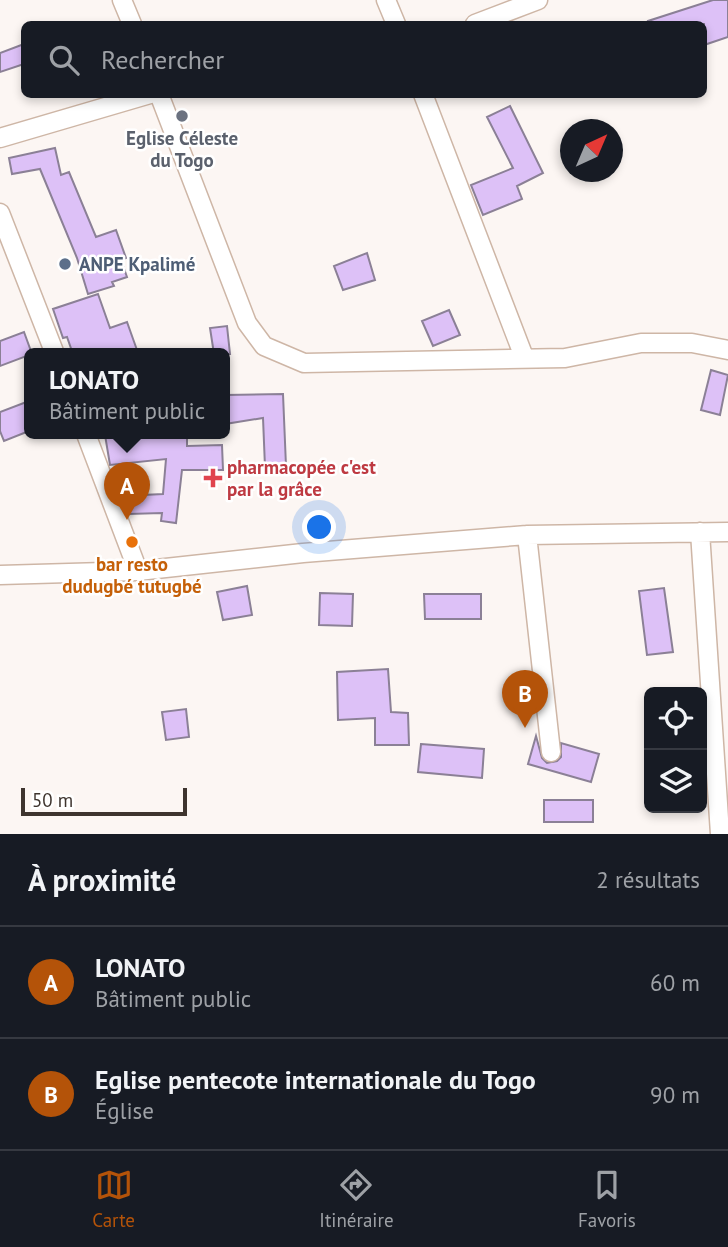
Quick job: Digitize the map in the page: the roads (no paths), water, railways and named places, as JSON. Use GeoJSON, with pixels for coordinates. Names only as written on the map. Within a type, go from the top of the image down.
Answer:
{"type":"FeatureCollection","features":[{"type":"Feature","properties":{"kind":"street"},"geometry":{"type":"LineString","coordinates":[[122,0],[131,21]]}},
{"type":"Feature","properties":{"kind":"street"},"geometry":{"type":"LineString","coordinates":[[386,0],[395,21]]}},
{"type":"Feature","properties":{"kind":"street"},"geometry":{"type":"LineString","coordinates":[[483,21],[538,0]]}},
{"type":"Feature","properties":{"kind":"street"},"geometry":{"type":"LineString","coordinates":[[0,138],[136,98]]}},
{"type":"Feature","properties":{"kind":"street"},"geometry":{"type":"LineString","coordinates":[[161,98],[247,323],[264,346],[304,363],[565,358],[641,343],[692,343],[728,350]]}},
{"type":"Feature","properties":{"kind":"street"},"geometry":{"type":"LineString","coordinates":[[424,98],[524,357]]}},
{"type":"Feature","properties":{"kind":"street"},"geometry":{"type":"LineString","coordinates":[[0,213],[52,348]]}},
{"type":"Feature","properties":{"kind":"street"},"geometry":{"type":"LineString","coordinates":[[88,439],[138,571]]}},
{"type":"Feature","properties":{"kind":"street"},"geometry":{"type":"LineString","coordinates":[[700,532],[720,834]]}},
{"type":"Feature","properties":{"kind":"street"},"geometry":{"type":"LineString","coordinates":[[0,575],[138,571],[303,553],[527,535],[728,532]]}},
{"type":"Feature","properties":{"kind":"street"},"geometry":{"type":"LineString","coordinates":[[527,535],[551,752]]}},
{"type":"Feature","properties":{"kind":"place","name":"Eglise Céleste du Togo"},"geometry":{"type":"Point","coordinates":[182,116]}},
{"type":"Feature","properties":{"kind":"place","name":"ANPE Kpalimé"},"geometry":{"type":"Point","coordinates":[65,264]}},
{"type":"Feature","properties":{"kind":"place","name":"pharmacopée c'est par la grâce"},"geometry":{"type":"Point","coordinates":[213,478]}},
{"type":"Feature","properties":{"kind":"place","name":"LONATO"},"geometry":{"type":"Point","coordinates":[127,520]}},
{"type":"Feature","properties":{"kind":"place","name":"bar resto dudugbé tutugbé"},"geometry":{"type":"Point","coordinates":[132,542]}},
{"type":"Feature","properties":{"kind":"place","name":"Eglise pentecote internationale du Togo"},"geometry":{"type":"Point","coordinates":[525,728]}}]}
